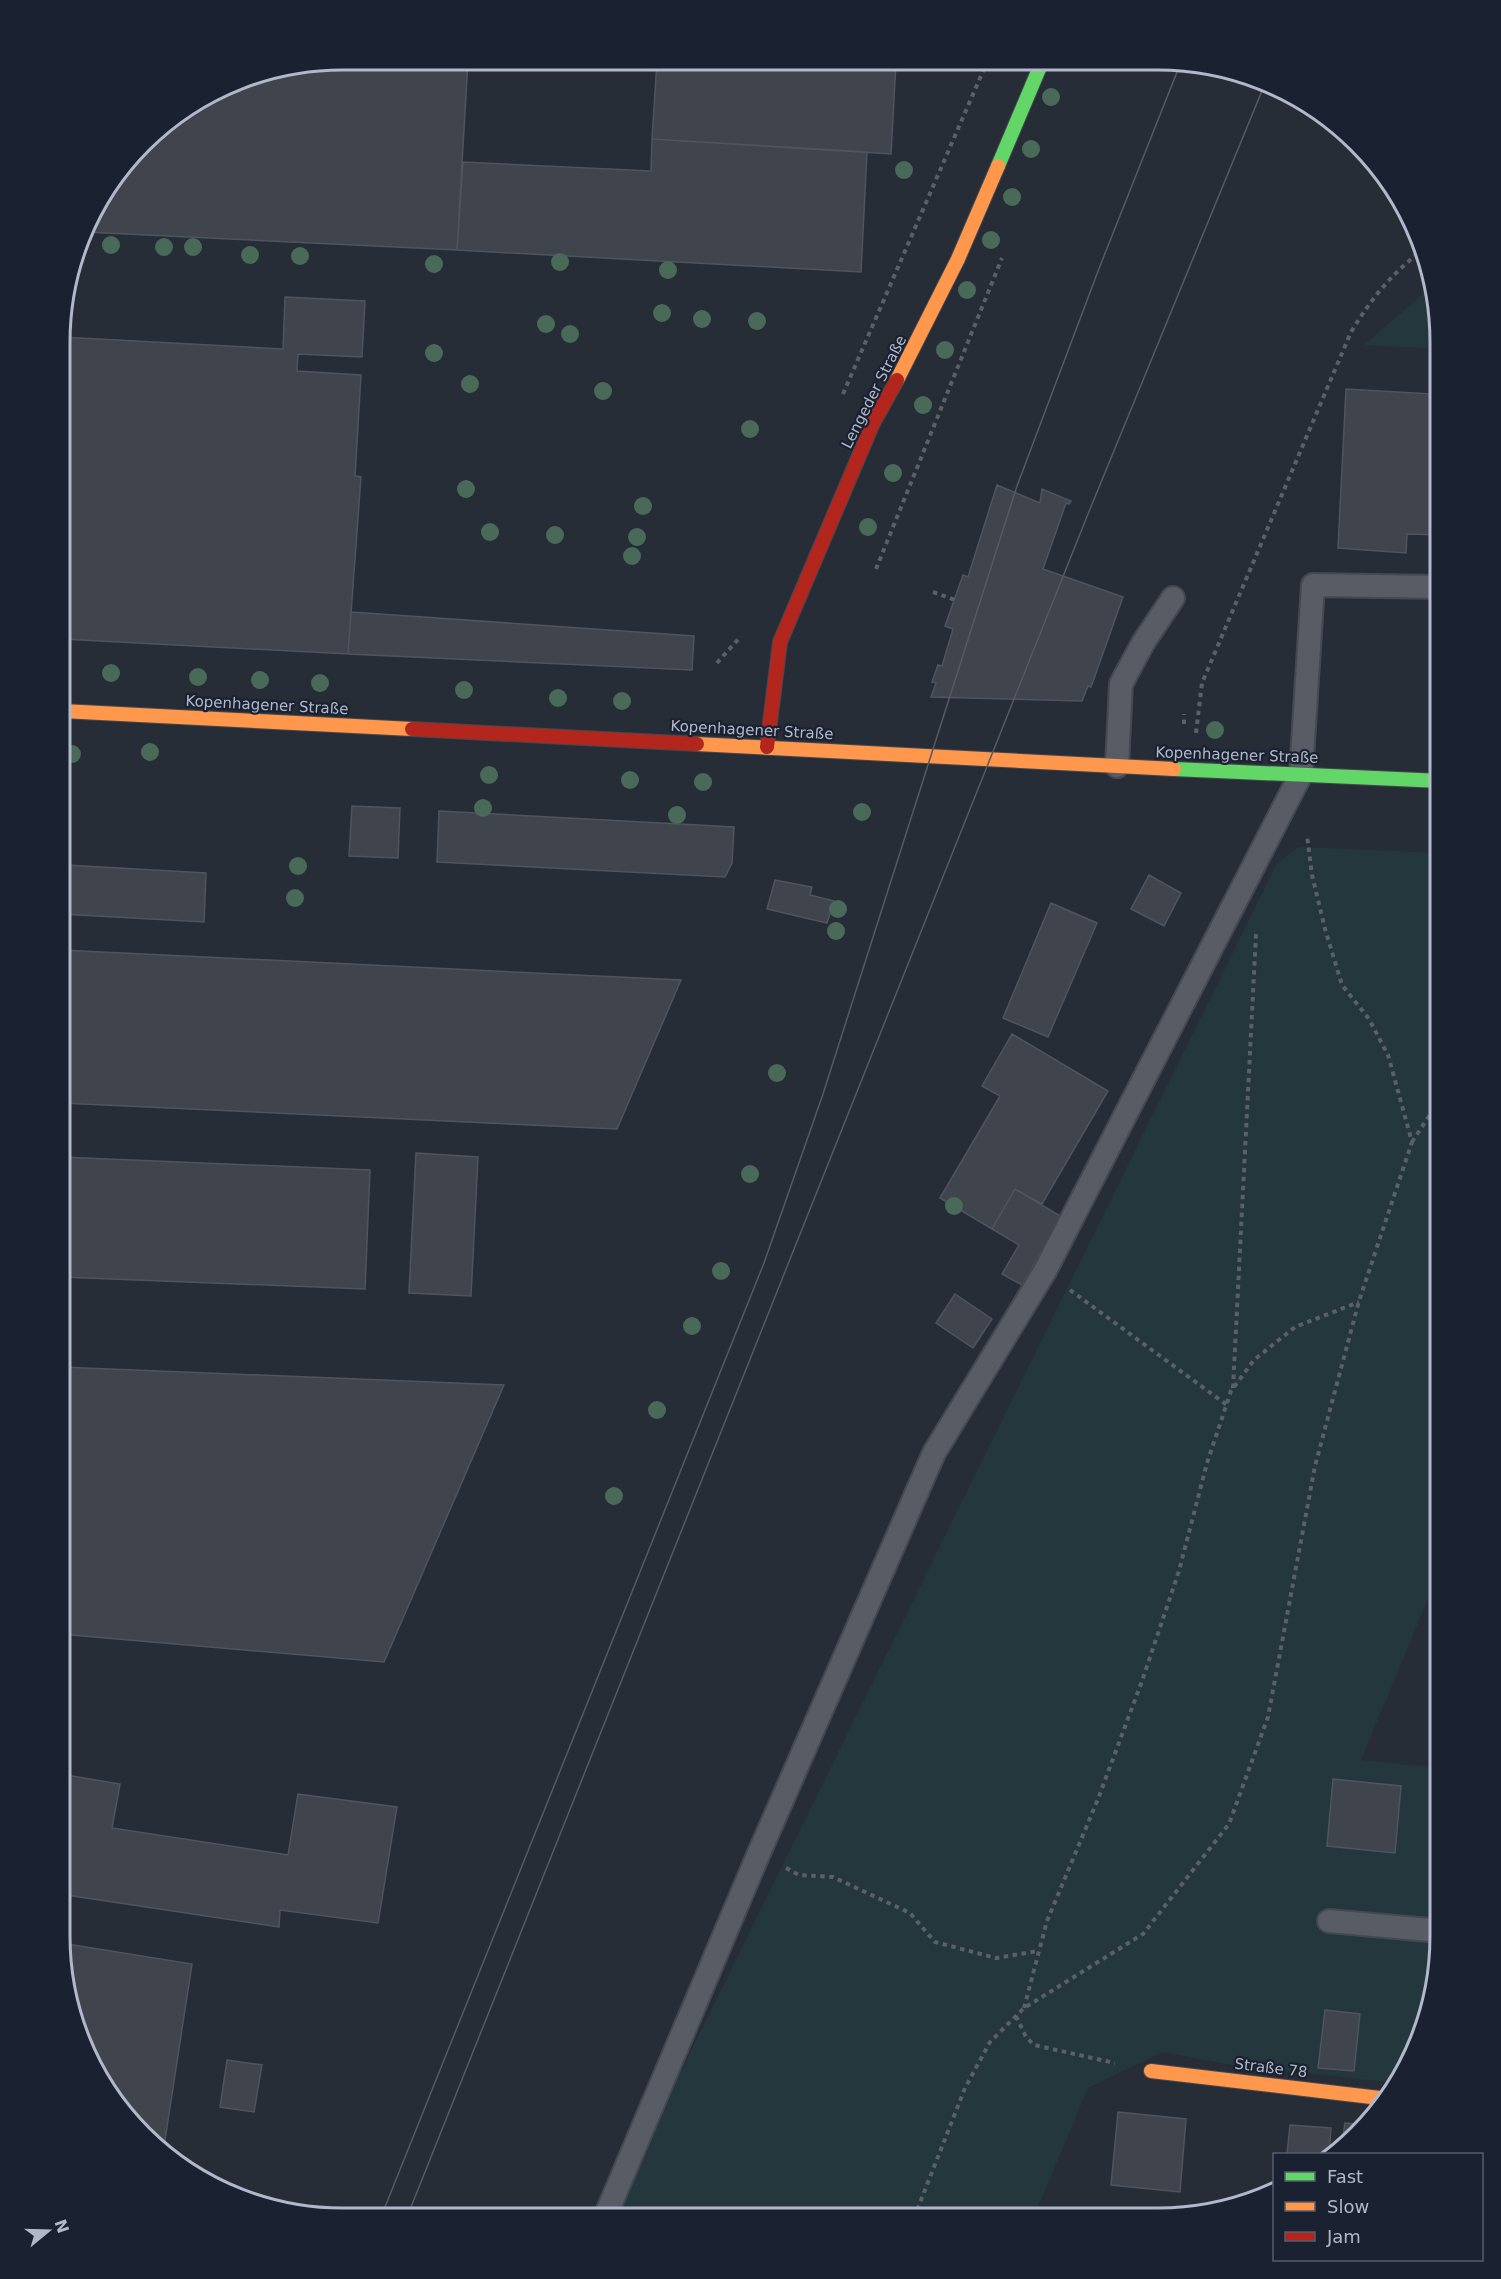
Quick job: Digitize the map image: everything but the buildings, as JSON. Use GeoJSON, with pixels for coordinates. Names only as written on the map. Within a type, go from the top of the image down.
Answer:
{"type":"FeatureCollection","features":[{"type":"Feature","properties":{"kind":"main road","name":"Lengeder Straße"},"geometry":{"type":"LineString","coordinates":[[767,747],[780,642],[873,423],[924,330],[958,259],[1039,70]]}},
{"type":"Feature","properties":{"kind":"main road","name":"Kopenhagener Straße"},"geometry":{"type":"LineString","coordinates":[[70,711],[1430,780]]}},
{"type":"Feature","properties":{"kind":"main road","name":"Straße 78"},"geometry":{"type":"LineString","coordinates":[[1151,2070],[1377,2098]]}},
{"type":"Feature","properties":{"kind":"lane"},"geometry":{"type":"LineString","coordinates":[[609,2208],[759,1853],[934,1453],[1045,1271],[1302,774],[1312,585],[1430,587]]}},
{"type":"Feature","properties":{"kind":"lane"},"geometry":{"type":"LineString","coordinates":[[1117,766],[1121,684],[1143,643],[1173,598]]}},
{"type":"Feature","properties":{"kind":"lane"},"geometry":{"type":"LineString","coordinates":[[1329,1921],[1430,1930]]}},
{"type":"Feature","properties":{"kind":"path"},"geometry":{"type":"LineString","coordinates":[[840,402],[984,70]]}},
{"type":"Feature","properties":{"kind":"path"},"geometry":{"type":"LineString","coordinates":[[876,569],[1006,249]]}},
{"type":"Feature","properties":{"kind":"path"},"geometry":{"type":"LineString","coordinates":[[1194,770],[1196,714],[1202,683],[1351,332],[1373,295],[1416,255]]}},
{"type":"Feature","properties":{"kind":"path"},"geometry":{"type":"LineString","coordinates":[[933,592],[955,600]]}},
{"type":"Feature","properties":{"kind":"path"},"geometry":{"type":"LineString","coordinates":[[717,663],[739,641],[744,630]]}},
{"type":"Feature","properties":{"kind":"path"},"geometry":{"type":"LineString","coordinates":[[1184,714],[1184,724]]}},
{"type":"Feature","properties":{"kind":"path"},"geometry":{"type":"LineString","coordinates":[[1307,830],[1312,875],[1342,984],[1369,1019],[1389,1055],[1412,1142]]}},
{"type":"Feature","properties":{"kind":"path"},"geometry":{"type":"LineString","coordinates":[[1233,1389],[1257,922]]}},
{"type":"Feature","properties":{"kind":"path"},"geometry":{"type":"LineString","coordinates":[[918,2208],[965,2088],[990,2042],[1024,2008],[1143,1934],[1229,1824],[1268,1717],[1315,1466],[1359,1301],[1412,1142],[1430,1115]]}},
{"type":"Feature","properties":{"kind":"path"},"geometry":{"type":"LineString","coordinates":[[1045,1271],[1227,1405]]}},
{"type":"Feature","properties":{"kind":"path"},"geometry":{"type":"LineString","coordinates":[[1024,2008],[1047,1922],[1098,1799],[1142,1681],[1179,1571],[1207,1463],[1233,1389],[1254,1360],[1295,1328],[1359,1301]]}},
{"type":"Feature","properties":{"kind":"path"},"geometry":{"type":"LineString","coordinates":[[759,1853],[799,1875],[833,1877],[910,1912],[935,1942],[996,1958],[1038,1951]]}},
{"type":"Feature","properties":{"kind":"path"},"geometry":{"type":"LineString","coordinates":[[1016,2016],[1026,2037],[1034,2045],[1151,2070]]}},
{"type":"Feature","properties":{"kind":"shaded area"},"geometry":{"type":"Polygon","coordinates":[[[1425,292],[1430,325],[1430,348],[1364,345],[1425,292]]]}},
{"type":"Feature","properties":{"kind":"shaded area"},"geometry":{"type":"Polygon","coordinates":[[[1299,847],[1430,853],[1430,1594],[1361,1760],[1430,1767],[1430,1954],[1425,1990],[1410,2041],[1388,2082],[1226,2064],[1163,2052],[1088,2088],[1038,2208],[621,2208],[679,2075],[1277,863],[1299,847]]]}},
{"type":"Feature","properties":{"kind":"tram line"},"geometry":{"type":"LineString","coordinates":[[385,2208],[764,1263],[823,1094],[1017,486],[1100,266],[1177,71]]}},
{"type":"Feature","properties":{"kind":"tram line"},"geometry":{"type":"LineString","coordinates":[[411,2208],[1088,514],[1262,91]]}},
{"type":"Feature","properties":{"kind":"traffic: fast"},"geometry":{"type":"LineString","coordinates":[[998,166],[1039,70]]}},
{"type":"Feature","properties":{"kind":"traffic: fast"},"geometry":{"type":"LineString","coordinates":[[1174,769],[1430,781]]}},
{"type":"Feature","properties":{"kind":"traffic: slow"},"geometry":{"type":"LineString","coordinates":[[897,380],[958,259],[998,166]]}},
{"type":"Feature","properties":{"kind":"traffic: slow"},"geometry":{"type":"LineString","coordinates":[[70,711],[412,729]]}},
{"type":"Feature","properties":{"kind":"traffic: slow"},"geometry":{"type":"LineString","coordinates":[[697,744],[1174,769]]}},
{"type":"Feature","properties":{"kind":"traffic: slow"},"geometry":{"type":"LineString","coordinates":[[1151,2071],[1377,2098]]}},
{"type":"Feature","properties":{"kind":"traffic: jam"},"geometry":{"type":"LineString","coordinates":[[767,747],[780,642],[873,423],[897,380]]}},
{"type":"Feature","properties":{"kind":"traffic: jam"},"geometry":{"type":"LineString","coordinates":[[412,729],[697,744]]}}]}
